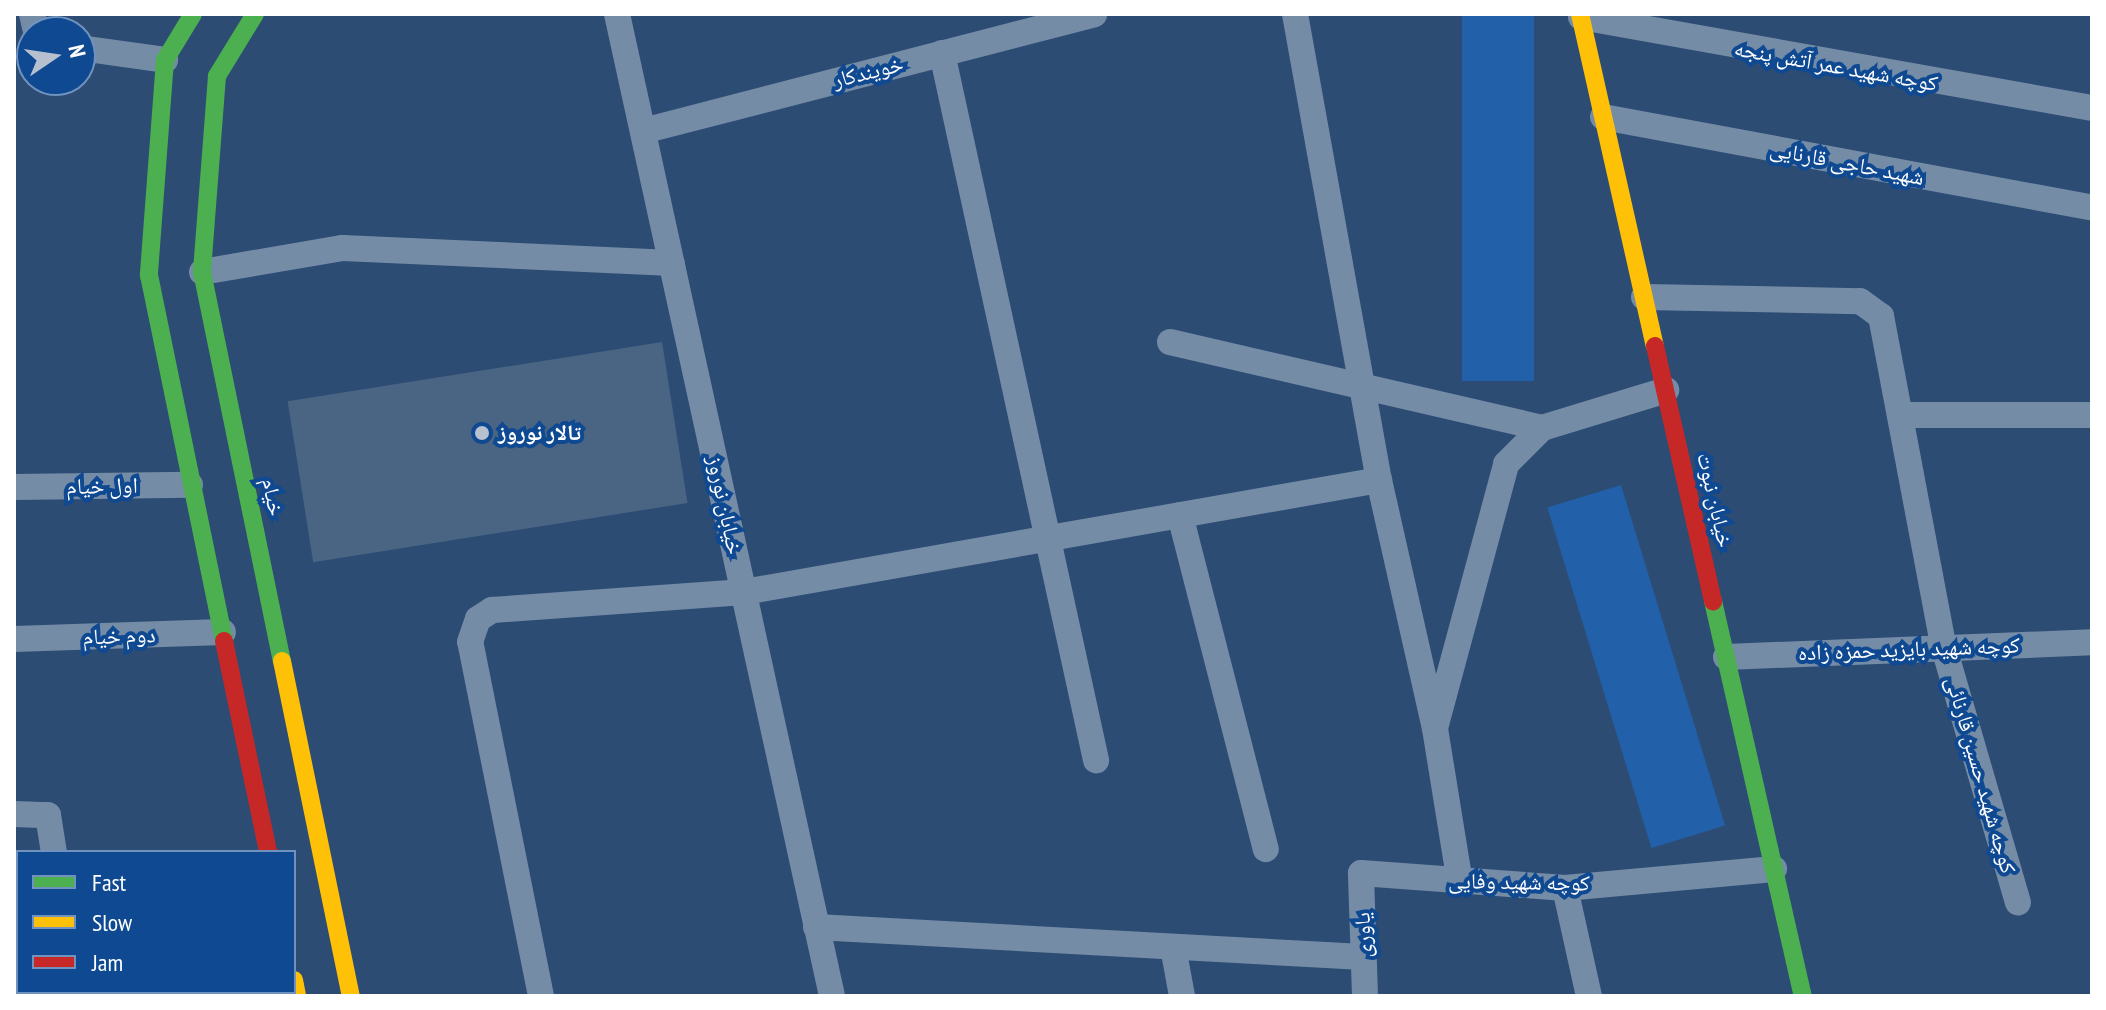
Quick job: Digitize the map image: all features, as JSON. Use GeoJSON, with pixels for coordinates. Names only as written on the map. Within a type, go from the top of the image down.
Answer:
{"type":"FeatureCollection","features":[{"type":"Feature","properties":{"kind":"street"},"geometry":{"type":"LineString","coordinates":[[193,14],[165,60],[149,275],[268,850]]}},
{"type":"Feature","properties":{"kind":"street","name":"خیام"},"geometry":{"type":"LineString","coordinates":[[255,14],[217,76],[202,272],[351,996]]}},
{"type":"Feature","properties":{"kind":"street","name":"خیابان نوروز"},"geometry":{"type":"LineString","coordinates":[[617,14],[832,996]]}},
{"type":"Feature","properties":{"kind":"street","name":"خویندکار"},"geometry":{"type":"LineString","coordinates":[[643,131],[1094,14]]}},
{"type":"Feature","properties":{"kind":"street"},"geometry":{"type":"LineString","coordinates":[[1295,14],[1379,480],[1435,728],[1460,883]]}},
{"type":"Feature","properties":{"kind":"street","name":"کوچه شهید عمر آتش پنجه"},"geometry":{"type":"LineString","coordinates":[[1580,16],[2092,108]]}},
{"type":"Feature","properties":{"kind":"street","name":"خیابان نبوت"},"geometry":{"type":"LineString","coordinates":[[1580,16],[1803,996]]}},
{"type":"Feature","properties":{"kind":"street"},"geometry":{"type":"LineString","coordinates":[[96,50],[165,60]]}},
{"type":"Feature","properties":{"kind":"street"},"geometry":{"type":"LineString","coordinates":[[942,53],[1051,537],[1096,760]]}},
{"type":"Feature","properties":{"kind":"street","name":"شهید حاجی قارنایی"},"geometry":{"type":"LineString","coordinates":[[1603,117],[2092,208]]}},
{"type":"Feature","properties":{"kind":"street"},"geometry":{"type":"LineString","coordinates":[[202,272],[343,248],[672,263]]}},
{"type":"Feature","properties":{"kind":"street","name":"کوچه شهید حسین قارنائی"},"geometry":{"type":"LineString","coordinates":[[1644,297],[1873,303],[1902,415],[1944,648],[2018,902]]}},
{"type":"Feature","properties":{"kind":"street"},"geometry":{"type":"LineString","coordinates":[[1170,342],[1542,428]]}},
{"type":"Feature","properties":{"kind":"street"},"geometry":{"type":"LineString","coordinates":[[1435,728],[1506,464],[1542,428],[1666,390]]}},
{"type":"Feature","properties":{"kind":"street"},"geometry":{"type":"LineString","coordinates":[[1902,415],[2092,415]]}},
{"type":"Feature","properties":{"kind":"street"},"geometry":{"type":"LineString","coordinates":[[541,996],[470,642],[478,619],[492,610],[744,592],[1379,480]]}},
{"type":"Feature","properties":{"kind":"street","name":"اول خیام"},"geometry":{"type":"LineString","coordinates":[[14,487],[190,485]]}},
{"type":"Feature","properties":{"kind":"street"},"geometry":{"type":"LineString","coordinates":[[1180,515],[1266,849]]}},
{"type":"Feature","properties":{"kind":"street","name":"دوم خیام"},"geometry":{"type":"LineString","coordinates":[[14,639],[223,632]]}},
{"type":"Feature","properties":{"kind":"street","name":"کوچه شهید بایزید حمزه زاده"},"geometry":{"type":"LineString","coordinates":[[1726,657],[2092,642]]}},
{"type":"Feature","properties":{"kind":"street"},"geometry":{"type":"LineString","coordinates":[[14,814],[48,815],[54,850]]}},
{"type":"Feature","properties":{"kind":"street","name":"کوچه شهید وفایی"},"geometry":{"type":"LineString","coordinates":[[1361,873],[1460,883],[1565,888],[1774,869]]}},
{"type":"Feature","properties":{"kind":"street","name":"یاوری"},"geometry":{"type":"LineString","coordinates":[[1361,873],[1365,996]]}},
{"type":"Feature","properties":{"kind":"street"},"geometry":{"type":"LineString","coordinates":[[1565,888],[1589,996]]}},
{"type":"Feature","properties":{"kind":"street"},"geometry":{"type":"LineString","coordinates":[[816,927],[1363,957]]}},
{"type":"Feature","properties":{"kind":"street"},"geometry":{"type":"LineString","coordinates":[[1173,947],[1182,996]]}},
{"type":"Feature","properties":{"kind":"shaded area"},"geometry":{"type":"Polygon","coordinates":[[[1462,14],[1534,14],[1534,381],[1462,381],[1462,14]]]}},
{"type":"Feature","properties":{"kind":"shaded area"},"geometry":{"type":"Polygon","coordinates":[[[1621,485],[1725,825],[1651,848],[1547,508],[1621,485]]]}},
{"type":"Feature","properties":{"kind":"building","name":"تالار نوروز"},"geometry":{"type":"Polygon","coordinates":[[[662,342],[687,503],[313,562],[288,401],[662,342]]]}},
{"type":"Feature","properties":{"kind":"traffic: fast"},"geometry":{"type":"LineString","coordinates":[[193,14],[165,60],[149,275],[224,641]]}},
{"type":"Feature","properties":{"kind":"traffic: fast"},"geometry":{"type":"LineString","coordinates":[[255,14],[217,76],[202,272],[282,661]]}},
{"type":"Feature","properties":{"kind":"traffic: fast"},"geometry":{"type":"LineString","coordinates":[[1713,601],[1803,996]]}},
{"type":"Feature","properties":{"kind":"traffic: slow"},"geometry":{"type":"LineString","coordinates":[[1580,14],[1655,346]]}},
{"type":"Feature","properties":{"kind":"traffic: slow"},"geometry":{"type":"LineString","coordinates":[[282,661],[351,996]]}},
{"type":"Feature","properties":{"kind":"traffic: slow"},"geometry":{"type":"LineString","coordinates":[[296,991],[297,996]]}},
{"type":"Feature","properties":{"kind":"traffic: jam"},"geometry":{"type":"LineString","coordinates":[[1655,346],[1713,601]]}},
{"type":"Feature","properties":{"kind":"traffic: jam"},"geometry":{"type":"LineString","coordinates":[[224,641],[268,850]]}},
{"type":"Feature","properties":{"kind":"place","name":"تالار نوروز"},"geometry":{"type":"Point","coordinates":[482,433]}}]}
